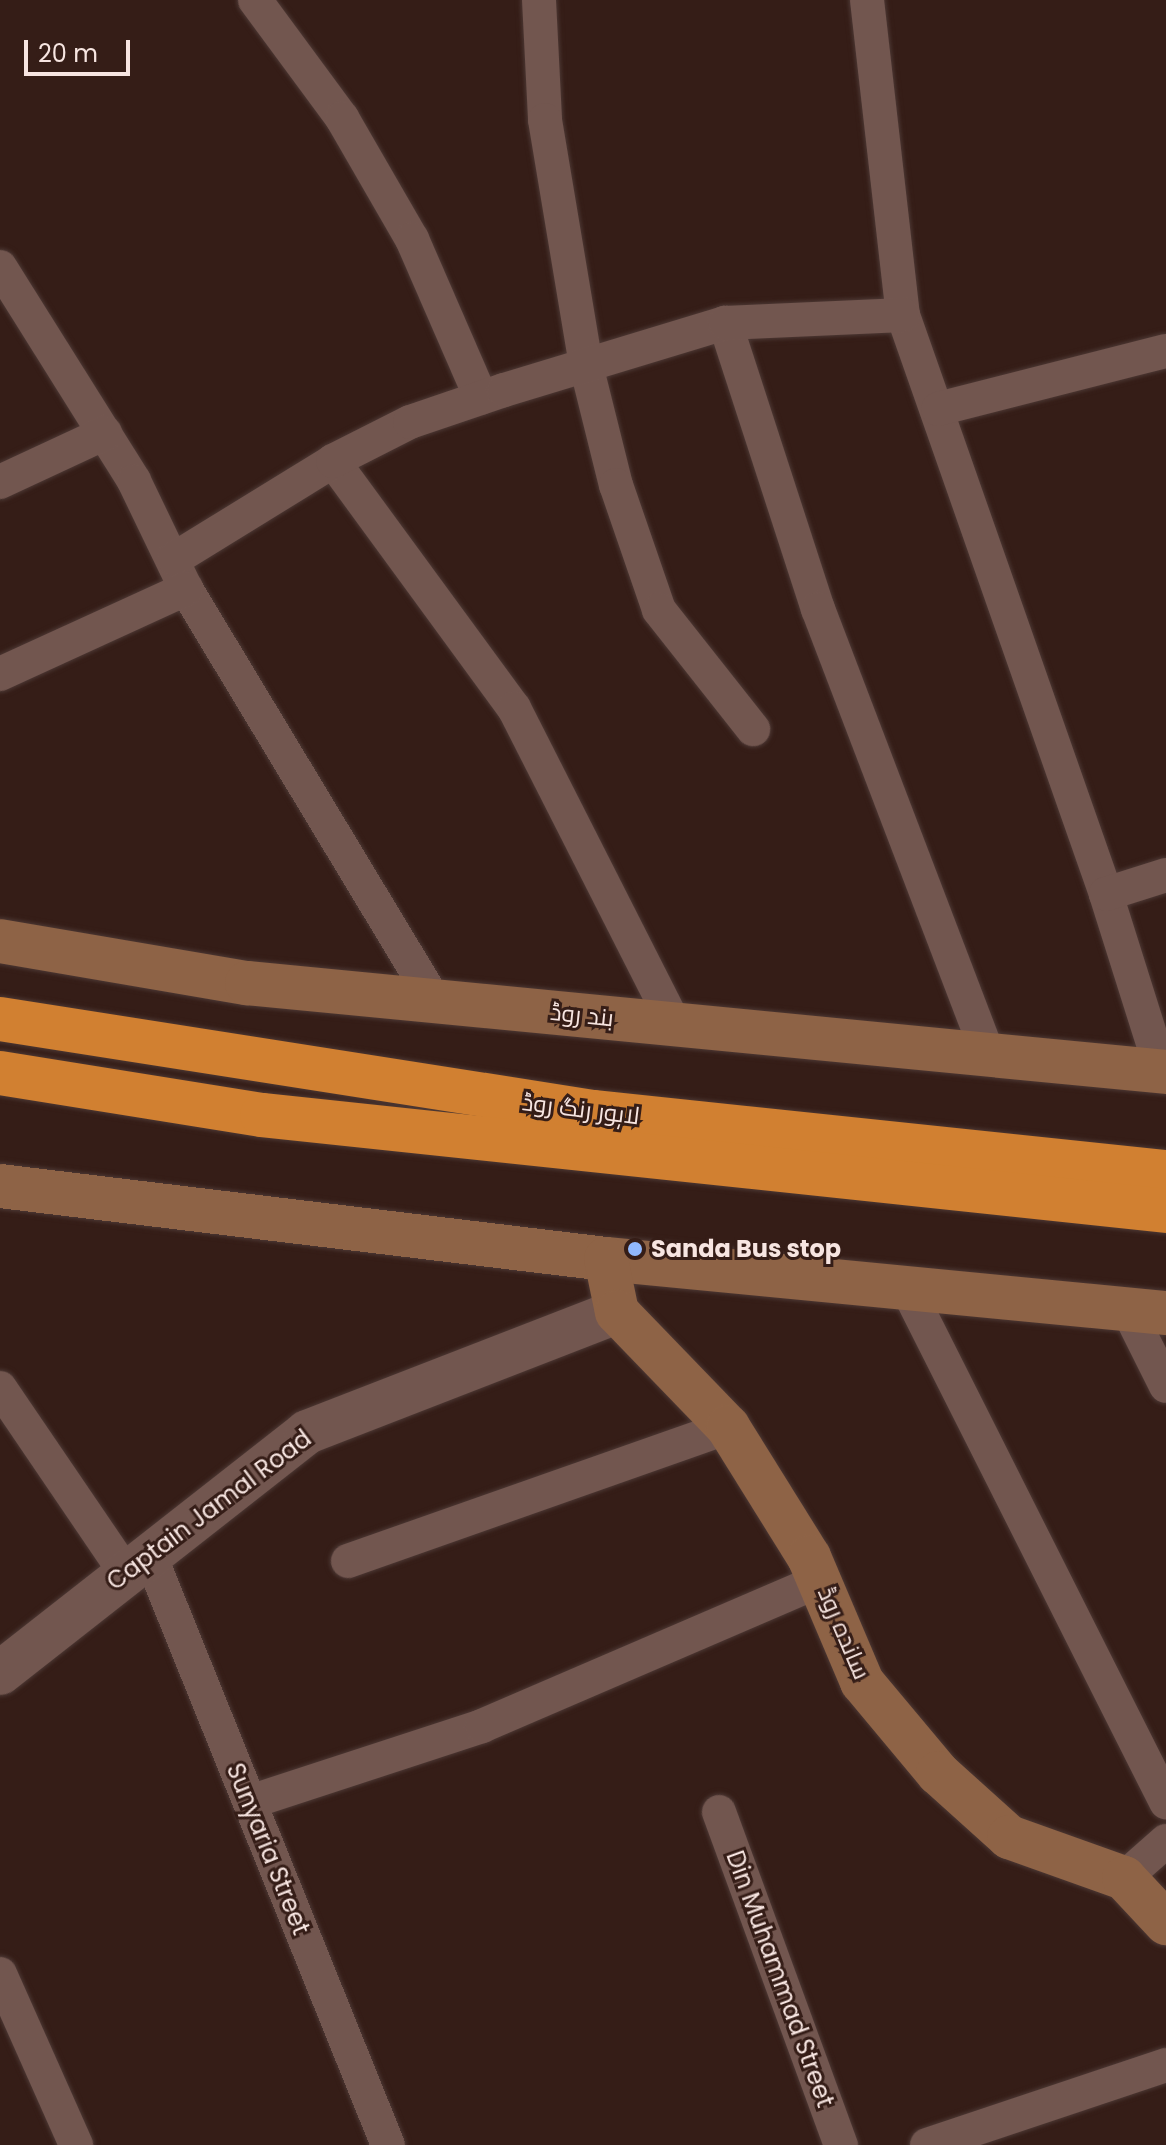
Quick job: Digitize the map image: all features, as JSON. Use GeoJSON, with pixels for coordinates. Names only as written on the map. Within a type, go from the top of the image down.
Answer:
{"type":"FeatureCollection","features":[{"type":"Feature","properties":{"kind":"highway","name":"لاہور رنگ روڈ"},"geometry":{"type":"LineString","coordinates":[[0,1019],[593,1112],[1166,1172]]}},
{"type":"Feature","properties":{"kind":"highway","name":"لاہور رنگ روڈ"},"geometry":{"type":"LineString","coordinates":[[0,1073],[262,1115],[1166,1211]]}},
{"type":"Feature","properties":{"kind":"main road","name":"بند روڈ"},"geometry":{"type":"LineString","coordinates":[[0,941],[247,983],[1164,1072]]}},
{"type":"Feature","properties":{"kind":"main road"},"geometry":{"type":"LineString","coordinates":[[0,1186],[606,1259],[1147,1310]]}},
{"type":"Feature","properties":{"kind":"main road"},"geometry":{"type":"LineString","coordinates":[[606,1259],[617,1312]]}},
{"type":"Feature","properties":{"kind":"main road","name":"ساندہ روڈ"},"geometry":{"type":"LineString","coordinates":[[617,1312],[728,1427],[821,1580],[862,1682],[938,1773],[1009,1837],[1124,1878],[1166,1923]]}},
{"type":"Feature","properties":{"kind":"street"},"geometry":{"type":"LineString","coordinates":[[255,0],[342,118],[412,239],[481,398]]}},
{"type":"Feature","properties":{"kind":"street"},"geometry":{"type":"LineString","coordinates":[[539,0],[545,120],[586,365],[659,610],[753,729]]}},
{"type":"Feature","properties":{"kind":"street"},"geometry":{"type":"LineString","coordinates":[[867,0],[903,315],[1106,894],[1164,1072]]}},
{"type":"Feature","properties":{"kind":"street"},"geometry":{"type":"LineString","coordinates":[[2,274],[105,433],[180,574],[435,1001]]}},
{"type":"Feature","properties":{"kind":"street"},"geometry":{"type":"LineString","coordinates":[[0,674],[180,574],[333,461],[481,398],[725,323],[903,315]]}},
{"type":"Feature","properties":{"kind":"street"},"geometry":{"type":"LineString","coordinates":[[725,323],[818,609],[988,1055]]}},
{"type":"Feature","properties":{"kind":"street"},"geometry":{"type":"LineString","coordinates":[[938,409],[1166,351]]}},
{"type":"Feature","properties":{"kind":"street"},"geometry":{"type":"LineString","coordinates":[[0,482],[105,433]]}},
{"type":"Feature","properties":{"kind":"street"},"geometry":{"type":"LineString","coordinates":[[333,461],[514,708],[674,1024]]}},
{"type":"Feature","properties":{"kind":"street"},"geometry":{"type":"LineString","coordinates":[[1106,894],[1166,875]]}},
{"type":"Feature","properties":{"kind":"street"},"geometry":{"type":"LineString","coordinates":[[907,1288],[1166,1802]]}},
{"type":"Feature","properties":{"kind":"street"},"geometry":{"type":"LineString","coordinates":[[1147,1310],[1166,1386]]}},
{"type":"Feature","properties":{"kind":"street","name":"Captain Jamal Road"},"geometry":{"type":"LineString","coordinates":[[0,1673],[307,1432],[617,1312]]}},
{"type":"Feature","properties":{"kind":"street","name":"Sunyaria Street"},"geometry":{"type":"LineString","coordinates":[[0,1388],[137,1563],[250,1802],[388,2145]]}},
{"type":"Feature","properties":{"kind":"street"},"geometry":{"type":"LineString","coordinates":[[348,1561],[728,1427]]}},
{"type":"Feature","properties":{"kind":"street"},"geometry":{"type":"LineString","coordinates":[[250,1802],[482,1726],[821,1580]]}},
{"type":"Feature","properties":{"kind":"street","name":"Din Muhammad Street"},"geometry":{"type":"LineString","coordinates":[[719,1812],[841,2145]]}},
{"type":"Feature","properties":{"kind":"street"},"geometry":{"type":"LineString","coordinates":[[1124,1878],[1166,1841]]}},
{"type":"Feature","properties":{"kind":"street"},"geometry":{"type":"LineString","coordinates":[[4,1991],[76,2145]]}},
{"type":"Feature","properties":{"kind":"street"},"geometry":{"type":"LineString","coordinates":[[927,2145],[1166,2065]]}},
{"type":"Feature","properties":{"kind":"place","name":"Sanda Bus stop"},"geometry":{"type":"Point","coordinates":[635,1249]}}]}
